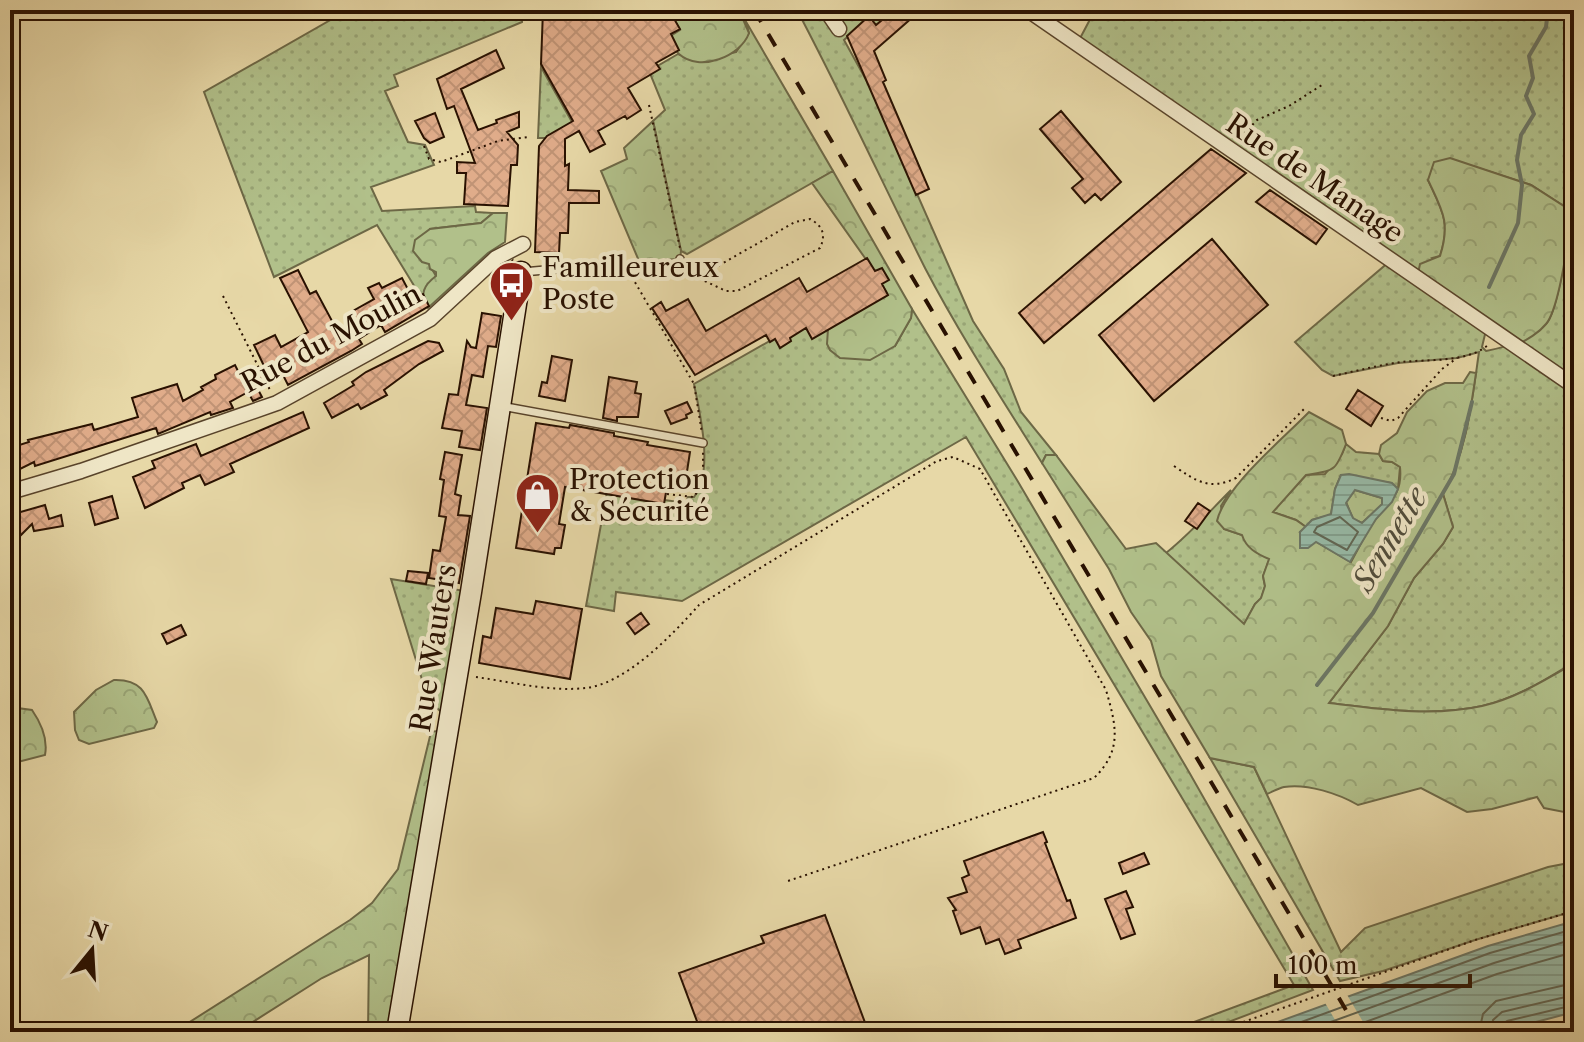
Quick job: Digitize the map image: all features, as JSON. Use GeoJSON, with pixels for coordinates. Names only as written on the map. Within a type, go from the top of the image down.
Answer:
{"type":"FeatureCollection","features":[{"type":"Feature","properties":{"kind":"street"},"geometry":{"type":"LineString","coordinates":[[826,10],[839,29]]}},
{"type":"Feature","properties":{"kind":"street","name":"Rue de Manage"},"geometry":{"type":"LineString","coordinates":[[1028,10],[1574,386]]}},
{"type":"Feature","properties":{"kind":"street","name":"Rue du Moulin"},"geometry":{"type":"LineString","coordinates":[[10,492],[81,471],[277,403],[430,319],[496,258],[523,244]]}},
{"type":"Feature","properties":{"kind":"street","name":"Rue Wauters"},"geometry":{"type":"LineString","coordinates":[[397,1032],[521,272]]}},
{"type":"Feature","properties":{"kind":"lane"},"geometry":{"type":"LineString","coordinates":[[521,272],[597,264],[664,272],[676,268],[680,259]]}},
{"type":"Feature","properties":{"kind":"lane"},"geometry":{"type":"LineString","coordinates":[[499,406],[703,443]]}},
{"type":"Feature","properties":{"kind":"path"},"geometry":{"type":"LineString","coordinates":[[1228,150],[1257,120],[1289,106],[1322,85]]}},
{"type":"Feature","properties":{"kind":"path"},"geometry":{"type":"LineString","coordinates":[[649,105],[680,243],[680,259]]}},
{"type":"Feature","properties":{"kind":"path"},"geometry":{"type":"LineString","coordinates":[[424,146],[429,159],[441,162],[508,138],[528,137]]}},
{"type":"Feature","properties":{"kind":"path"},"geometry":{"type":"LineString","coordinates":[[664,272],[694,276],[726,291],[737,291],[820,248],[823,230],[810,219],[795,222],[704,274],[694,276]]}},
{"type":"Feature","properties":{"kind":"path"},"geometry":{"type":"LineString","coordinates":[[625,266],[694,384],[703,443],[703,482],[694,497],[667,494]]}},
{"type":"Feature","properties":{"kind":"path"},"geometry":{"type":"LineString","coordinates":[[223,296],[277,403]]}},
{"type":"Feature","properties":{"kind":"path"},"geometry":{"type":"LineString","coordinates":[[1333,376],[1398,363],[1457,358],[1483,349],[1500,335]]}},
{"type":"Feature","properties":{"kind":"path"},"geometry":{"type":"LineString","coordinates":[[1381,418],[1391,421],[1398,418],[1442,369],[1457,358]]}},
{"type":"Feature","properties":{"kind":"path"},"geometry":{"type":"LineString","coordinates":[[1174,466],[1197,482],[1212,486],[1226,483],[1236,478],[1305,408]]}},
{"type":"Feature","properties":{"kind":"path"},"geometry":{"type":"LineString","coordinates":[[457,675],[569,689],[590,688],[611,680],[642,660],[676,631],[699,605],[937,461],[953,457],[980,469],[1106,690],[1115,721],[1113,751],[1108,764],[1094,778],[785,882]]}},
{"type":"Feature","properties":{"kind":"path"},"geometry":{"type":"LineString","coordinates":[[1215,1032],[1475,940],[1574,911]]}},
{"type":"Feature","properties":{"kind":"path"},"geometry":{"type":"LineString","coordinates":[[1540,1032],[1574,1024]]}},
{"type":"Feature","properties":{"kind":"green space"},"geometry":{"type":"Polygon","coordinates":[[[348,10],[363,10],[367,17],[382,10],[522,10],[522,22],[394,75],[398,86],[385,91],[408,142],[425,145],[434,165],[371,187],[382,211],[475,206],[476,212],[493,213],[481,223],[430,229],[429,264],[436,276],[424,302],[377,225],[274,277],[204,92],[348,10]]]}},
{"type":"Feature","properties":{"kind":"green space"},"geometry":{"type":"Polygon","coordinates":[[[668,10],[739,10],[749,33],[738,49],[729,55],[698,62],[678,53],[669,37],[680,30],[668,10]]]}},
{"type":"Feature","properties":{"kind":"green space"},"geometry":{"type":"Polygon","coordinates":[[[797,10],[897,10],[871,34],[862,24],[844,40],[870,87],[973,321],[1004,369],[1021,412],[1056,455],[1046,455],[1042,463],[938,293],[797,10]]]}},
{"type":"Feature","properties":{"kind":"green space"},"geometry":{"type":"Polygon","coordinates":[[[1095,10],[1574,10],[1574,647],[1567,649],[1566,667],[1515,695],[1463,709],[1406,711],[1329,703],[1388,626],[1414,578],[1453,527],[1443,494],[1463,443],[1479,352],[1333,376],[1322,370],[1295,342],[1390,261],[1077,44],[1095,10]],[[1472,166],[1428,180],[1445,225],[1440,256],[1432,258],[1487,326],[1482,347],[1486,351],[1534,334],[1547,323],[1555,302],[1573,212],[1531,185],[1472,166]]]}},
{"type":"Feature","properties":{"kind":"green space"},"geometry":{"type":"Polygon","coordinates":[[[745,20],[833,171],[687,254],[681,251],[653,121],[665,110],[649,71],[678,54],[703,61],[736,52],[749,33],[745,20]]]}},
{"type":"Feature","properties":{"kind":"green space"},"geometry":{"type":"Polygon","coordinates":[[[541,67],[572,122],[554,138],[538,138],[541,67]]]}},
{"type":"Feature","properties":{"kind":"green space"},"geometry":{"type":"Polygon","coordinates":[[[653,121],[681,251],[680,259],[639,261],[601,171],[627,159],[624,148],[653,121]]]}},
{"type":"Feature","properties":{"kind":"green space"},"geometry":{"type":"Polygon","coordinates":[[[1450,158],[1531,185],[1573,212],[1551,315],[1539,331],[1515,346],[1417,279],[1420,264],[1440,256],[1445,225],[1428,180],[1434,162],[1450,158]]]}},
{"type":"Feature","properties":{"kind":"green space"},"geometry":{"type":"Polygon","coordinates":[[[833,171],[912,309],[911,318],[895,346],[870,360],[840,358],[827,344],[828,329],[887,293],[812,183],[833,171]]]}},
{"type":"Feature","properties":{"kind":"green space"},"geometry":{"type":"Polygon","coordinates":[[[493,213],[507,213],[505,242],[488,253],[428,308],[424,290],[436,272],[413,251],[415,240],[430,229],[481,223],[493,213]]]}},
{"type":"Feature","properties":{"kind":"green space"},"geometry":{"type":"Polygon","coordinates":[[[912,309],[1189,772],[1313,990],[1202,1032],[1167,1032],[1294,985],[966,437],[682,601],[616,592],[614,611],[586,606],[607,492],[686,503],[700,486],[704,442],[694,384],[803,322],[895,346],[911,318],[912,309]]]}},
{"type":"Feature","properties":{"kind":"green space"},"geometry":{"type":"Polygon","coordinates":[[[1470,372],[1476,373],[1465,435],[1443,494],[1453,527],[1414,578],[1388,626],[1329,703],[1425,711],[1482,706],[1515,695],[1566,668],[1567,649],[1574,647],[1574,804],[1564,812],[1544,808],[1537,797],[1467,812],[1421,788],[1358,805],[1313,788],[1284,787],[1267,794],[1254,767],[1210,758],[1161,676],[1151,641],[1042,463],[1046,455],[1056,455],[1126,549],[1156,543],[1244,624],[1261,598],[1265,586],[1263,576],[1269,559],[1252,550],[1242,535],[1224,529],[1217,521],[1222,507],[1243,478],[1309,412],[1342,430],[1346,444],[1336,465],[1328,471],[1306,475],[1273,512],[1296,520],[1306,527],[1300,532],[1351,562],[1399,485],[1400,467],[1383,461],[1379,454],[1381,445],[1397,433],[1407,412],[1427,391],[1445,383],[1463,383],[1470,372]]]}},
{"type":"Feature","properties":{"kind":"green space"},"geometry":{"type":"Polygon","coordinates":[[[1346,444],[1356,452],[1379,454],[1383,461],[1400,467],[1398,489],[1391,483],[1341,475],[1335,489],[1331,515],[1312,520],[1306,527],[1272,512],[1306,475],[1325,474],[1342,454],[1346,444]]]}},
{"type":"Feature","properties":{"kind":"green space"},"geometry":{"type":"Polygon","coordinates":[[[1231,490],[1221,506],[1224,529],[1242,535],[1270,558],[1263,576],[1265,586],[1261,599],[1244,625],[1166,553],[1231,490]]]}},
{"type":"Feature","properties":{"kind":"green space"},"geometry":{"type":"Polygon","coordinates":[[[1355,490],[1382,498],[1383,504],[1362,523],[1353,519],[1346,502],[1355,490]]]}},
{"type":"Feature","properties":{"kind":"green space"},"geometry":{"type":"Polygon","coordinates":[[[391,579],[471,592],[450,721],[428,699],[391,579]]]}},
{"type":"Feature","properties":{"kind":"green space"},"geometry":{"type":"Polygon","coordinates":[[[114,680],[139,687],[157,722],[154,728],[89,744],[79,740],[74,712],[96,690],[114,680]]]}},
{"type":"Feature","properties":{"kind":"green space"},"geometry":{"type":"Polygon","coordinates":[[[10,707],[32,710],[43,731],[45,755],[10,764],[10,707]]]}},
{"type":"Feature","properties":{"kind":"green space"},"geometry":{"type":"Polygon","coordinates":[[[448,729],[397,1032],[368,1032],[369,955],[322,978],[237,1032],[174,1032],[372,903],[398,869],[431,732],[448,729]]]}},
{"type":"Feature","properties":{"kind":"green space"},"geometry":{"type":"Polygon","coordinates":[[[1210,758],[1254,767],[1341,952],[1365,928],[1548,867],[1574,862],[1574,911],[1383,971],[1340,981],[1210,758]]]}},
{"type":"Feature","properties":{"kind":"water"},"geometry":{"type":"Polygon","coordinates":[[[1341,475],[1392,483],[1398,489],[1350,562],[1316,542],[1308,548],[1300,548],[1300,532],[1312,520],[1331,514],[1341,475]],[[1355,490],[1346,503],[1353,518],[1362,523],[1382,504],[1382,498],[1355,490]]]}},
{"type":"Feature","properties":{"kind":"water"},"geometry":{"type":"Polygon","coordinates":[[[1574,921],[1574,1012],[1498,1032],[1250,1032],[1488,946],[1574,921]]]}},
{"type":"Feature","properties":{"kind":"pier"},"geometry":{"type":"Polygon","coordinates":[[[1346,993],[1369,1032],[1342,1032],[1324,1001],[1346,993]]]}},
{"type":"Feature","properties":{"kind":"building"},"geometry":{"type":"Polygon","coordinates":[[[543,10],[669,10],[680,29],[671,34],[679,50],[656,63],[660,69],[628,88],[641,110],[598,131],[605,144],[590,152],[579,131],[565,139],[565,166],[569,164],[568,190],[599,191],[599,203],[569,203],[568,233],[560,233],[559,253],[535,252],[539,146],[547,136],[573,121],[541,64],[543,10]]]}},
{"type":"Feature","properties":{"kind":"building"},"geometry":{"type":"Polygon","coordinates":[[[894,10],[921,10],[874,51],[886,80],[883,82],[929,189],[916,195],[847,36],[869,16],[876,25],[894,10]]]}},
{"type":"Feature","properties":{"kind":"building"},"geometry":{"type":"Polygon","coordinates":[[[496,50],[504,68],[461,89],[478,130],[519,112],[519,127],[507,132],[518,145],[517,165],[511,165],[508,206],[464,204],[466,173],[457,173],[457,162],[475,163],[454,106],[447,109],[437,79],[496,50]]]}},
{"type":"Feature","properties":{"kind":"building"},"geometry":{"type":"Polygon","coordinates":[[[1061,111],[1121,182],[1101,200],[1095,194],[1085,203],[1072,188],[1083,179],[1040,129],[1061,111]]]}},
{"type":"Feature","properties":{"kind":"building"},"geometry":{"type":"Polygon","coordinates":[[[435,113],[444,137],[430,143],[415,121],[435,113]]]}},
{"type":"Feature","properties":{"kind":"building"},"geometry":{"type":"Polygon","coordinates":[[[1211,149],[1246,173],[1044,343],[1019,313],[1211,149]]]}},
{"type":"Feature","properties":{"kind":"building"},"geometry":{"type":"Polygon","coordinates":[[[1270,190],[1327,229],[1316,244],[1256,202],[1270,190]]]}},
{"type":"Feature","properties":{"kind":"building"},"geometry":{"type":"Polygon","coordinates":[[[1212,239],[1268,305],[1154,401],[1099,335],[1212,239]]]}},
{"type":"Feature","properties":{"kind":"building"},"geometry":{"type":"Polygon","coordinates":[[[867,258],[875,271],[882,268],[889,280],[882,284],[888,295],[812,339],[806,328],[780,348],[775,339],[770,342],[766,335],[695,375],[652,308],[661,302],[666,311],[688,299],[706,331],[799,278],[807,292],[867,258]]]}},
{"type":"Feature","properties":{"kind":"building"},"geometry":{"type":"Polygon","coordinates":[[[512,261],[505,289],[491,286],[492,278],[512,261]]]}},
{"type":"Feature","properties":{"kind":"building"},"geometry":{"type":"Polygon","coordinates":[[[298,270],[310,294],[316,291],[340,336],[360,325],[351,312],[374,299],[368,288],[379,283],[382,288],[402,278],[413,299],[423,294],[429,306],[385,332],[381,325],[359,339],[362,344],[288,385],[278,365],[270,369],[272,373],[254,382],[262,397],[253,401],[248,392],[230,402],[233,408],[211,415],[210,412],[158,434],[156,428],[35,466],[34,462],[10,474],[10,448],[28,440],[92,424],[94,430],[138,417],[132,398],[177,384],[183,401],[203,390],[201,387],[216,379],[215,375],[235,365],[241,377],[265,368],[254,345],[275,335],[281,347],[308,332],[280,278],[298,270]]]}},
{"type":"Feature","properties":{"kind":"building"},"geometry":{"type":"Polygon","coordinates":[[[482,313],[501,316],[496,347],[488,346],[483,377],[472,375],[466,405],[487,408],[480,450],[459,447],[462,431],[442,428],[449,394],[458,395],[467,341],[476,348],[482,313]]]}},
{"type":"Feature","properties":{"kind":"building"},"geometry":{"type":"Polygon","coordinates":[[[428,341],[439,343],[443,351],[384,390],[387,395],[361,409],[358,404],[332,418],[324,403],[354,385],[352,382],[366,372],[428,341]]]}},
{"type":"Feature","properties":{"kind":"building"},"geometry":{"type":"Polygon","coordinates":[[[552,356],[572,360],[565,401],[539,396],[542,382],[547,383],[552,356]]]}},
{"type":"Feature","properties":{"kind":"building"},"geometry":{"type":"Polygon","coordinates":[[[609,377],[637,382],[635,393],[641,394],[638,417],[617,417],[617,421],[603,418],[609,377]]]}},
{"type":"Feature","properties":{"kind":"building"},"geometry":{"type":"Polygon","coordinates":[[[1358,390],[1383,406],[1371,426],[1346,409],[1358,390]]]}},
{"type":"Feature","properties":{"kind":"building"},"geometry":{"type":"Polygon","coordinates":[[[687,402],[692,412],[686,415],[687,418],[671,424],[665,411],[687,402]]]}},
{"type":"Feature","properties":{"kind":"building"},"geometry":{"type":"Polygon","coordinates":[[[303,412],[309,428],[230,464],[234,472],[205,485],[200,475],[182,483],[184,488],[145,508],[133,477],[155,468],[152,461],[196,444],[201,456],[303,412]]]}},
{"type":"Feature","properties":{"kind":"building"},"geometry":{"type":"Polygon","coordinates":[[[536,423],[614,433],[614,436],[648,442],[647,445],[690,452],[686,478],[669,475],[664,504],[565,487],[559,524],[565,525],[561,548],[555,548],[554,554],[516,548],[536,423]]]}},
{"type":"Feature","properties":{"kind":"building"},"geometry":{"type":"Polygon","coordinates":[[[445,452],[462,455],[455,494],[461,496],[458,515],[470,516],[459,583],[429,578],[433,550],[440,551],[446,517],[439,516],[444,480],[440,479],[445,452]]]}},
{"type":"Feature","properties":{"kind":"building"},"geometry":{"type":"Polygon","coordinates":[[[112,496],[118,518],[95,525],[89,503],[112,496]]]}},
{"type":"Feature","properties":{"kind":"building"},"geometry":{"type":"Polygon","coordinates":[[[1198,503],[1210,511],[1197,529],[1185,521],[1198,503]]]}},
{"type":"Feature","properties":{"kind":"building"},"geometry":{"type":"Polygon","coordinates":[[[45,505],[49,519],[61,515],[63,526],[34,531],[32,524],[10,546],[10,515],[45,505]]]}},
{"type":"Feature","properties":{"kind":"building"},"geometry":{"type":"Polygon","coordinates":[[[408,571],[428,573],[426,584],[406,581],[408,571]]]}},
{"type":"Feature","properties":{"kind":"building"},"geometry":{"type":"Polygon","coordinates":[[[536,601],[582,609],[570,679],[479,663],[483,636],[491,638],[496,608],[533,614],[536,601]]]}},
{"type":"Feature","properties":{"kind":"building"},"geometry":{"type":"Polygon","coordinates":[[[641,613],[649,624],[635,634],[627,623],[641,613]]]}},
{"type":"Feature","properties":{"kind":"building"},"geometry":{"type":"Polygon","coordinates":[[[181,625],[186,635],[167,644],[162,634],[181,625]]]}},
{"type":"Feature","properties":{"kind":"building"},"geometry":{"type":"Polygon","coordinates":[[[1043,832],[1076,918],[1018,940],[1021,948],[1005,954],[999,939],[986,944],[980,927],[961,934],[953,911],[956,910],[948,898],[967,892],[962,878],[969,875],[964,861],[1043,832]]]}},
{"type":"Feature","properties":{"kind":"building"},"geometry":{"type":"Polygon","coordinates":[[[1144,853],[1149,864],[1123,874],[1119,863],[1144,853]]]}},
{"type":"Feature","properties":{"kind":"building"},"geometry":{"type":"Polygon","coordinates":[[[1126,891],[1133,907],[1126,909],[1135,934],[1121,939],[1105,899],[1126,891]]]}},
{"type":"Feature","properties":{"kind":"building"},"geometry":{"type":"Polygon","coordinates":[[[825,915],[867,1028],[856,1032],[701,1032],[679,973],[764,943],[761,936],[825,915]]]}},
{"type":"Feature","properties":{"kind":"waterway","name":"Sennette"},"geometry":{"type":"LineString","coordinates":[[1489,287],[1518,223],[1522,185],[1517,160],[1521,135],[1534,114],[1526,96],[1533,78],[1529,56],[1546,27],[1548,10]]}},
{"type":"Feature","properties":{"kind":"waterway","name":"Sennette"},"geometry":{"type":"LineString","coordinates":[[1317,685],[1373,613],[1454,474],[1472,402]]}},
{"type":"Feature","properties":{"kind":"railway"},"geometry":{"type":"LineString","coordinates":[[754,10],[1359,1032]]}},
{"type":"Feature","properties":{"kind":"place","name":"Familleureux Poste"},"geometry":{"type":"Point","coordinates":[511,322]}},
{"type":"Feature","properties":{"kind":"place","name":"Protection & Sécurité"},"geometry":{"type":"Point","coordinates":[538,534]}}]}
